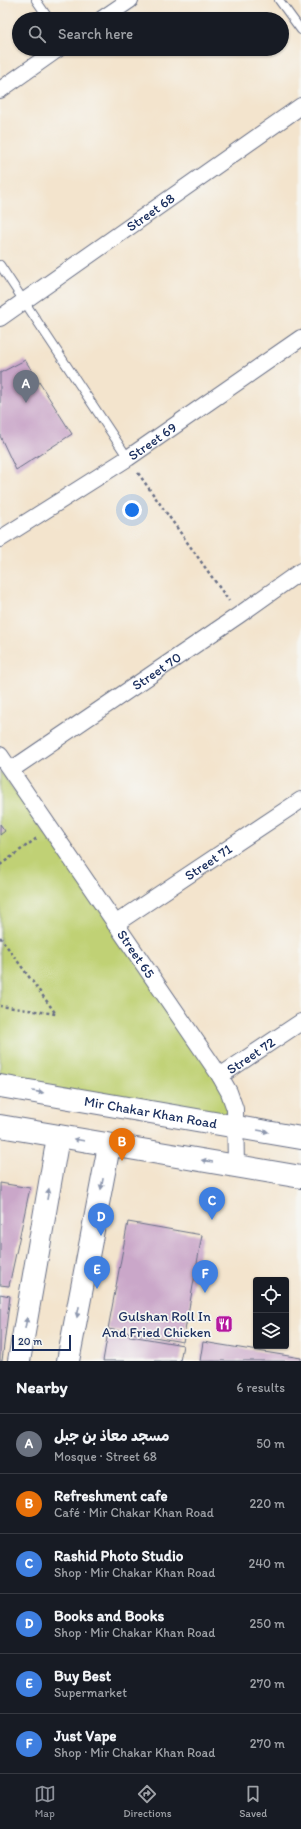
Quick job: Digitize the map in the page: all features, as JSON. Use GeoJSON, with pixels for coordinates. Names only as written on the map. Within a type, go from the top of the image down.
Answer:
{"type":"FeatureCollection","features":[{"type":"Feature","properties":{"kind":"street"},"geometry":{"type":"LineString","coordinates":[[112,12],[130,0]]}},
{"type":"Feature","properties":{"kind":"street"},"geometry":{"type":"LineString","coordinates":[[0,90],[48,56]]}},
{"type":"Feature","properties":{"kind":"street","name":"Street 68"},"geometry":{"type":"LineString","coordinates":[[0,318],[301,106]]}},
{"type":"Feature","properties":{"kind":"street","name":"Street 69"},"geometry":{"type":"LineString","coordinates":[[0,539],[128,458],[301,338]]}},
{"type":"Feature","properties":{"kind":"street","name":"Street 70"},"geometry":{"type":"LineString","coordinates":[[11,770],[240,615],[301,571]]}},
{"type":"Feature","properties":{"kind":"street","name":"Street 65"},"geometry":{"type":"LineString","coordinates":[[0,755],[220,1076],[232,1100],[236,1126],[236,1166]]}},
{"type":"Feature","properties":{"kind":"street","name":"Street 71"},"geometry":{"type":"LineString","coordinates":[[115,924],[301,800]]}},
{"type":"Feature","properties":{"kind":"street","name":"Street 72"},"geometry":{"type":"LineString","coordinates":[[220,1076],[301,1022]]}},
{"type":"Feature","properties":{"kind":"street","name":"Mir Chakar Khan Road"},"geometry":{"type":"LineString","coordinates":[[0,1086],[301,1138]]}},
{"type":"Feature","properties":{"kind":"street"},"geometry":{"type":"LineString","coordinates":[[0,1126],[109,1146],[301,1177]]}},
{"type":"Feature","properties":{"kind":"street"},"geometry":{"type":"LineString","coordinates":[[19,1361],[58,1137]]}},
{"type":"Feature","properties":{"kind":"street"},"geometry":{"type":"LineString","coordinates":[[68,1361],[109,1146]]}},
{"type":"Feature","properties":{"kind":"lane"},"geometry":{"type":"LineString","coordinates":[[36,0],[44,12]]}},
{"type":"Feature","properties":{"kind":"lane"},"geometry":{"type":"LineString","coordinates":[[279,0],[288,12]]}},
{"type":"Feature","properties":{"kind":"lane"},"geometry":{"type":"LineString","coordinates":[[289,14],[301,30]]}},
{"type":"Feature","properties":{"kind":"lane"},"geometry":{"type":"LineString","coordinates":[[0,265],[128,458]]}},
{"type":"Feature","properties":{"kind":"path"},"geometry":{"type":"LineString","coordinates":[[128,458],[240,615]]}},
{"type":"Feature","properties":{"kind":"path"},"geometry":{"type":"LineString","coordinates":[[0,865],[51,829]]}},
{"type":"Feature","properties":{"kind":"path"},"geometry":{"type":"LineString","coordinates":[[0,937],[56,1014],[0,1006]]}},
{"type":"Feature","properties":{"kind":"green space"},"geometry":{"type":"Polygon","coordinates":[[[0,771],[228,1084],[230,1121],[0,1082],[0,771]]]}},
{"type":"Feature","properties":{"kind":"building"},"geometry":{"type":"Polygon","coordinates":[[[25,360],[72,434],[16,470],[0,436],[0,373],[25,360]]]}},
{"type":"Feature","properties":{"kind":"building"},"geometry":{"type":"Polygon","coordinates":[[[0,824],[5,831],[0,835],[0,824]]]}},
{"type":"Feature","properties":{"kind":"building"},"geometry":{"type":"Polygon","coordinates":[[[0,1183],[30,1188],[9,1286],[0,1285],[0,1183]]]}},
{"type":"Feature","properties":{"kind":"building"},"geometry":{"type":"Polygon","coordinates":[[[128,1222],[202,1235],[183,1342],[108,1329],[128,1222]]]}},
{"type":"Feature","properties":{"kind":"building"},"geometry":{"type":"Polygon","coordinates":[[[0,1294],[10,1296],[2,1361],[0,1361],[0,1294]]]}},
{"type":"Feature","properties":{"kind":"building"},"geometry":{"type":"Polygon","coordinates":[[[108,1332],[183,1345],[180,1361],[103,1361],[108,1332]]]}},
{"type":"Feature","properties":{"kind":"building"},"geometry":{"type":"Polygon","coordinates":[[[203,1342],[301,1358],[301,1361],[200,1361],[203,1342]]]}},
{"type":"Feature","properties":{"kind":"place","name":"مسجد معاذ بن جبل"},"geometry":{"type":"Point","coordinates":[26,403]}},
{"type":"Feature","properties":{"kind":"place","name":"Refreshment cafe"},"geometry":{"type":"Point","coordinates":[122,1161]}},
{"type":"Feature","properties":{"kind":"place","name":"Rashid Photo Studio"},"geometry":{"type":"Point","coordinates":[212,1220]}},
{"type":"Feature","properties":{"kind":"place","name":"Books and Books"},"geometry":{"type":"Point","coordinates":[101,1236]}},
{"type":"Feature","properties":{"kind":"place","name":"Buy Best"},"geometry":{"type":"Point","coordinates":[97,1289]}},
{"type":"Feature","properties":{"kind":"place","name":"Just Vape"},"geometry":{"type":"Point","coordinates":[205,1293]}},
{"type":"Feature","properties":{"kind":"place","name":"Gulshan Roll In And Fried Chicken"},"geometry":{"type":"Point","coordinates":[224,1324]}}]}
